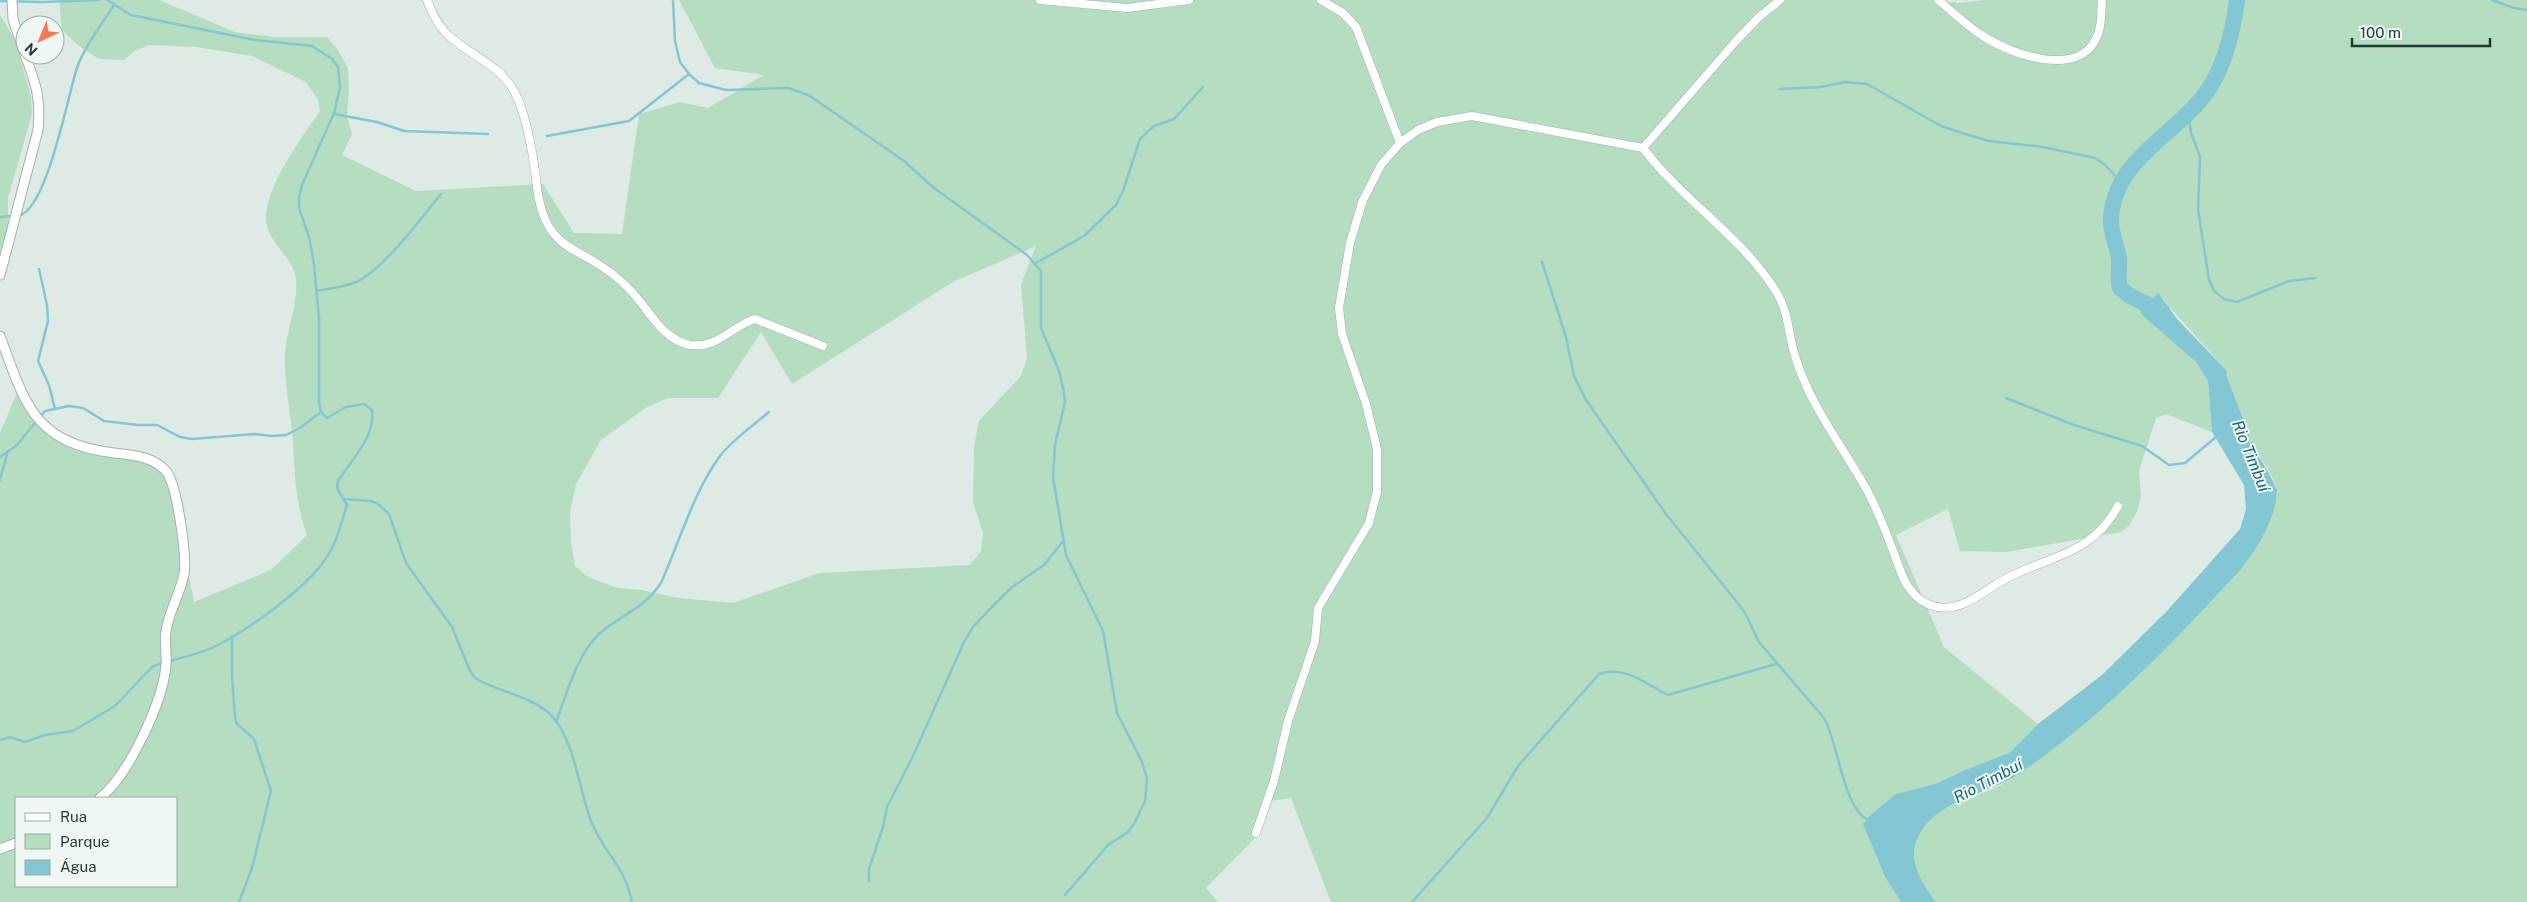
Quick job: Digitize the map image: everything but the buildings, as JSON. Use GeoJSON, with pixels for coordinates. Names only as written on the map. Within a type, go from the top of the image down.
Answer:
{"type":"FeatureCollection","features":[{"type":"Feature","properties":{"kind":"street"},"geometry":{"type":"LineString","coordinates":[[12,0],[15,25]]}},
{"type":"Feature","properties":{"kind":"street"},"geometry":{"type":"LineString","coordinates":[[427,0],[447,34],[492,66],[514,91],[533,156],[542,212],[556,238],[561,243],[608,271],[631,291],[664,331],[675,340],[690,345],[705,345],[718,341],[744,322],[755,318],[823,346]]}},
{"type":"Feature","properties":{"kind":"street"},"geometry":{"type":"LineString","coordinates":[[1040,0],[1127,8],[1189,0]]}},
{"type":"Feature","properties":{"kind":"street"},"geometry":{"type":"LineString","coordinates":[[1321,0],[1343,13],[1356,27],[1400,143]]}},
{"type":"Feature","properties":{"kind":"street"},"geometry":{"type":"LineString","coordinates":[[1643,148],[1758,17],[1780,0]]}},
{"type":"Feature","properties":{"kind":"street"},"geometry":{"type":"LineString","coordinates":[[1938,0],[1968,26],[2000,46],[2031,56],[2065,60],[2080,57],[2093,43],[2098,34],[2102,0]]}},
{"type":"Feature","properties":{"kind":"street"},"geometry":{"type":"LineString","coordinates":[[0,275],[38,130],[40,108],[38,89],[29,65]]}},
{"type":"Feature","properties":{"kind":"street"},"geometry":{"type":"LineString","coordinates":[[1256,833],[1274,781],[1288,721],[1315,641],[1318,608],[1353,552],[1374,510],[1377,492],[1377,448],[1366,404],[1342,334],[1339,308],[1350,243],[1363,200],[1381,165],[1400,143],[1418,130],[1437,122],[1472,116],[1643,148],[1680,190],[1743,248],[1776,291],[1788,320],[1794,355],[1816,405],[1878,511],[1906,585],[1916,596],[1930,605],[1943,608],[1958,606],[2011,576],[2089,542],[2102,532],[2118,506]]}},
{"type":"Feature","properties":{"kind":"street"},"geometry":{"type":"LineString","coordinates":[[0,336],[24,400],[32,414],[42,424],[65,439],[84,447],[148,458],[164,470],[174,486],[185,567],[165,633],[166,665],[163,682],[148,722],[130,761],[111,789],[101,797]]}},
{"type":"Feature","properties":{"kind":"street"},"geometry":{"type":"LineString","coordinates":[[0,849],[15,843]]}},
{"type":"Feature","properties":{"kind":"green space"},"geometry":{"type":"Polygon","coordinates":[[[59,0],[159,0],[235,32],[274,37],[327,37],[338,50],[348,68],[347,116],[352,134],[342,155],[416,191],[543,184],[574,233],[622,234],[639,114],[680,102],[708,108],[764,75],[715,68],[679,0],[1939,0],[1958,3],[1984,0],[2527,0],[2527,902],[1936,902],[1922,881],[1915,865],[1914,848],[1925,826],[1946,808],[2013,778],[2037,761],[2103,706],[2145,667],[2222,589],[2256,547],[2271,516],[2277,496],[2276,485],[2233,415],[2227,394],[2227,371],[2158,294],[2149,303],[2143,303],[2196,362],[2208,381],[2212,432],[2166,414],[2156,418],[2139,471],[2141,495],[2138,510],[2129,526],[2121,532],[2007,552],[1960,551],[1948,509],[1896,535],[1944,647],[2038,724],[2009,753],[1935,784],[1896,794],[1863,824],[1885,877],[1901,902],[1331,902],[1291,798],[1264,802],[1257,836],[1206,888],[1218,902],[0,902],[0,433],[22,381],[39,420],[78,445],[167,464],[194,602],[271,570],[307,535],[297,496],[285,373],[286,345],[296,297],[296,279],[290,262],[269,233],[266,215],[268,202],[279,175],[295,147],[320,111],[318,100],[306,82],[252,56],[196,47],[149,45],[133,52],[124,60],[99,59],[79,46],[65,33],[65,15],[60,15],[59,0]],[[1036,246],[953,282],[792,384],[761,332],[718,398],[668,398],[647,407],[601,440],[576,484],[570,512],[571,542],[575,566],[588,577],[617,588],[642,590],[679,598],[733,603],[819,573],[970,565],[981,551],[983,533],[973,502],[974,447],[979,421],[1021,376],[1027,358],[1021,284],[1036,246]]]}},
{"type":"Feature","properties":{"kind":"green space"},"geometry":{"type":"Polygon","coordinates":[[[0,15],[14,38],[15,65],[22,65],[31,96],[32,114],[8,198],[8,226],[0,252],[0,15]]]}},
{"type":"Feature","properties":{"kind":"water"},"geometry":{"type":"Polygon","coordinates":[[[2158,293],[2178,320],[2227,371],[2227,388],[2230,404],[2236,419],[2262,461],[2277,490],[2270,522],[2260,542],[2241,569],[2190,624],[2108,704],[2079,729],[2019,774],[1962,800],[1935,815],[1925,826],[1917,840],[1914,856],[1918,873],[1936,902],[1901,902],[1885,877],[1863,824],[1896,794],[1935,784],[2009,753],[2038,724],[2102,675],[2167,611],[2240,529],[2246,509],[2244,485],[2212,432],[2208,381],[2196,362],[2141,314],[2139,302],[2149,303],[2158,293]]]}},
{"type":"Feature","properties":{"kind":"waterway"},"geometry":{"type":"LineString","coordinates":[[0,1],[99,0]]}},
{"type":"Feature","properties":{"kind":"waterway"},"geometry":{"type":"LineString","coordinates":[[107,0],[131,15],[255,40],[312,46],[332,59],[338,67],[340,88],[334,113],[302,185],[299,208],[309,237],[314,264],[319,318],[319,402],[321,412],[327,418],[346,407],[364,404],[372,410],[372,420],[366,439],[356,457],[338,481],[337,488],[347,505],[333,546],[317,570],[291,595],[244,630],[211,648],[169,661]]}},
{"type":"Feature","properties":{"kind":"waterway"},"geometry":{"type":"LineString","coordinates":[[673,0],[675,41],[680,62],[699,83],[726,90],[789,88],[810,96],[904,161],[934,188],[1027,255],[1041,271],[1041,328],[1059,371],[1065,402],[1055,445],[1053,477],[1066,555],[1103,631],[1117,713],[1142,762],[1147,778],[1145,801],[1134,824],[1128,832],[1108,845],[1065,895]]}},
{"type":"Feature","properties":{"kind":"waterway","name":"Rio Timbuí"},"geometry":{"type":"LineString","coordinates":[[2163,312],[2130,296],[2120,288],[2119,258],[2111,226],[2114,200],[2122,181],[2133,165],[2178,123],[2206,93],[2223,61],[2237,0]]}},
{"type":"Feature","properties":{"kind":"waterway"},"geometry":{"type":"LineString","coordinates":[[2492,0],[2514,8],[2527,10]]}},
{"type":"Feature","properties":{"kind":"waterway"},"geometry":{"type":"LineString","coordinates":[[18,216],[29,209],[39,194],[48,173],[81,57],[114,5]]}},
{"type":"Feature","properties":{"kind":"waterway"},"geometry":{"type":"LineString","coordinates":[[547,136],[629,121],[689,74]]}},
{"type":"Feature","properties":{"kind":"waterway"},"geometry":{"type":"LineString","coordinates":[[1780,89],[1821,87],[1845,82],[1867,84],[1941,126],[1962,133],[1989,141],[2043,147],[2095,158],[2104,164],[2122,183]]}},
{"type":"Feature","properties":{"kind":"waterway"},"geometry":{"type":"LineString","coordinates":[[1036,263],[1084,236],[1116,205],[1123,191],[1140,139],[1154,126],[1174,119],[1203,87]]}},
{"type":"Feature","properties":{"kind":"waterway"},"geometry":{"type":"LineString","coordinates":[[2188,112],[2191,133],[2200,157],[2198,209],[2209,280],[2214,291],[2224,299],[2237,302],[2289,281],[2316,278]]}},
{"type":"Feature","properties":{"kind":"waterway"},"geometry":{"type":"LineString","coordinates":[[334,114],[377,122],[404,131],[488,134]]}},
{"type":"Feature","properties":{"kind":"waterway"},"geometry":{"type":"LineString","coordinates":[[316,291],[354,283],[377,268],[401,243],[441,194]]}},
{"type":"Feature","properties":{"kind":"waterway"},"geometry":{"type":"LineString","coordinates":[[0,217],[12,216]]}},
{"type":"Feature","properties":{"kind":"waterway"},"geometry":{"type":"LineString","coordinates":[[1542,262],[1566,337],[1574,376],[1586,400],[1666,514],[1744,611],[1759,642],[1824,718],[1853,803],[1860,814],[1869,821]]}},
{"type":"Feature","properties":{"kind":"waterway"},"geometry":{"type":"LineString","coordinates":[[39,269],[47,305],[48,321],[38,361],[49,385],[55,409]]}},
{"type":"Feature","properties":{"kind":"waterway","name":"Rio Timbuí"},"geometry":{"type":"LineString","coordinates":[[2219,379],[2241,436]]}},
{"type":"Feature","properties":{"kind":"waterway"},"geometry":{"type":"LineString","coordinates":[[2006,398],[2074,425],[2142,446],[2169,465],[2185,463],[2216,437]]}},
{"type":"Feature","properties":{"kind":"waterway"},"geometry":{"type":"LineString","coordinates":[[0,457],[16,446],[45,411],[69,406],[83,408],[104,421],[157,425],[180,437],[192,439],[255,434],[286,435],[300,428],[321,412]]}},
{"type":"Feature","properties":{"kind":"waterway"},"geometry":{"type":"LineString","coordinates":[[556,722],[573,676],[584,653],[599,634],[639,606],[661,583],[702,485],[711,470],[731,444],[769,412]]}},
{"type":"Feature","properties":{"kind":"waterway"},"geometry":{"type":"LineString","coordinates":[[0,480],[7,454]]}},
{"type":"Feature","properties":{"kind":"waterway"},"geometry":{"type":"LineString","coordinates":[[345,499],[371,501],[378,504],[389,514],[406,563],[452,627],[470,671],[475,678],[533,702],[550,714],[558,724],[565,736],[575,764],[591,821],[601,841],[619,868],[632,902]]}},
{"type":"Feature","properties":{"kind":"waterway"},"geometry":{"type":"LineString","coordinates":[[869,881],[869,869],[883,827],[887,807],[913,756],[964,642],[973,627],[989,610],[1011,588],[1045,564],[1063,541]]}},
{"type":"Feature","properties":{"kind":"waterway"},"geometry":{"type":"LineString","coordinates":[[232,636],[235,717],[237,724],[254,739],[271,791],[252,868],[239,902]]}},
{"type":"Feature","properties":{"kind":"waterway"},"geometry":{"type":"LineString","coordinates":[[0,740],[10,737],[25,742],[45,735],[73,731],[115,706],[152,667],[164,662]]}},
{"type":"Feature","properties":{"kind":"waterway"},"geometry":{"type":"LineString","coordinates":[[1412,902],[1487,818],[1518,766],[1599,674],[1609,672],[1626,674],[1668,695],[1776,664]]}}]}
